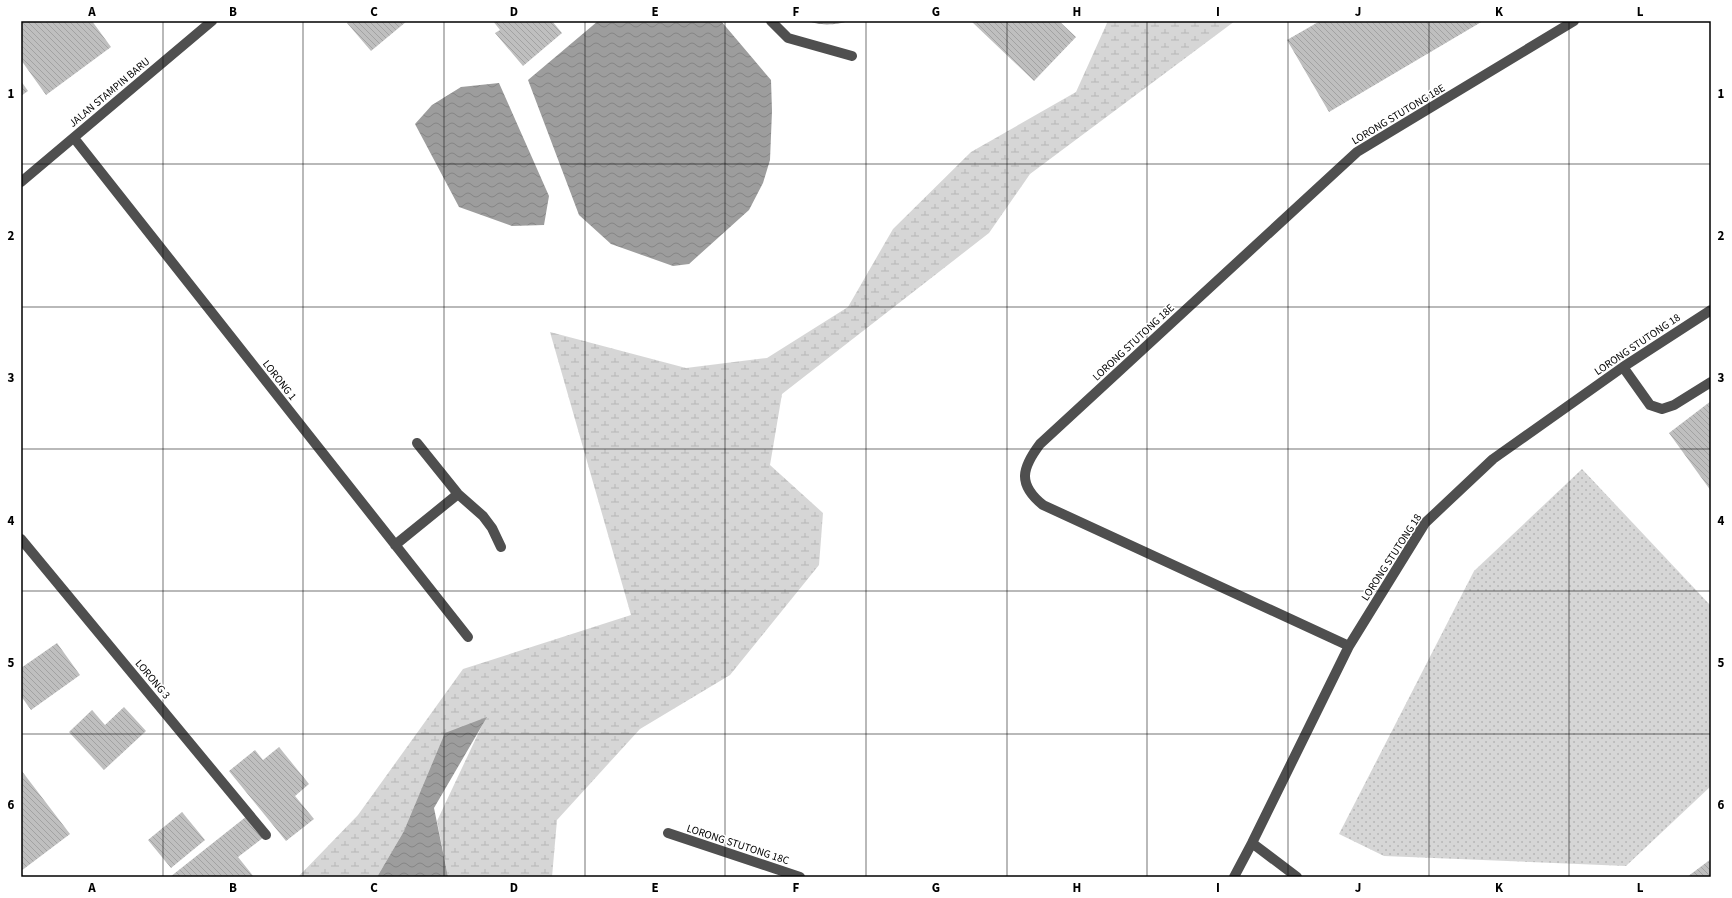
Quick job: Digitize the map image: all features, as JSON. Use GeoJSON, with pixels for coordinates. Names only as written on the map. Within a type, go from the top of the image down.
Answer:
{"type":"FeatureCollection","features":[{"type":"Feature","properties":{"kind":"street","name":"JALAN STAMPIN BARU"},"geometry":{"type":"LineString","coordinates":[[21,182],[212,21]]}},
{"type":"Feature","properties":{"kind":"street"},"geometry":{"type":"LineString","coordinates":[[770,21],[788,38],[852,56]]}},
{"type":"Feature","properties":{"kind":"street","name":"LORONG STUTONG 18E"},"geometry":{"type":"LineString","coordinates":[[1349,646],[1043,505],[1029,490],[1024,474],[1028,460],[1040,444],[1357,152],[1574,21]]}},
{"type":"Feature","properties":{"kind":"street","name":"LORONG 1"},"geometry":{"type":"LineString","coordinates":[[74,138],[468,637]]}},
{"type":"Feature","properties":{"kind":"street","name":"LORONG STUTONG 18"},"geometry":{"type":"LineString","coordinates":[[1234,877],[1349,646],[1425,523],[1493,459],[1623,367],[1711,310]]}},
{"type":"Feature","properties":{"kind":"street"},"geometry":{"type":"LineString","coordinates":[[1623,367],[1650,406],[1662,409],[1674,405],[1711,382]]}},
{"type":"Feature","properties":{"kind":"street"},"geometry":{"type":"LineString","coordinates":[[417,443],[458,494],[483,516],[492,528],[501,547]]}},
{"type":"Feature","properties":{"kind":"street"},"geometry":{"type":"LineString","coordinates":[[395,545],[458,494]]}},
{"type":"Feature","properties":{"kind":"street","name":"LORONG 3"},"geometry":{"type":"LineString","coordinates":[[21,539],[266,835]]}},
{"type":"Feature","properties":{"kind":"street","name":"LORONG STUTONG 18C"},"geometry":{"type":"LineString","coordinates":[[668,833],[800,877]]}},
{"type":"Feature","properties":{"kind":"street"},"geometry":{"type":"LineString","coordinates":[[1252,843],[1297,877]]}},
{"type":"Feature","properties":{"kind":"green space"},"geometry":{"type":"Polygon","coordinates":[[[1106,21],[1235,21],[1030,174],[989,233],[782,394],[770,465],[823,513],[819,565],[730,675],[640,729],[557,820],[552,877],[448,877],[437,821],[486,717],[404,831],[377,877],[298,877],[358,815],[463,669],[631,615],[550,332],[686,368],[767,358],[848,307],[893,229],[971,152],[1076,92],[1107,23],[1106,21]]]}},
{"type":"Feature","properties":{"kind":"green space"},"geometry":{"type":"Polygon","coordinates":[[[1582,469],[1711,606],[1711,786],[1626,866],[1384,856],[1339,834],[1474,571],[1582,469]]]}},
{"type":"Feature","properties":{"kind":"water"},"geometry":{"type":"Polygon","coordinates":[[[598,21],[721,21],[771,80],[772,111],[770,160],[763,183],[749,210],[689,264],[673,266],[611,244],[579,215],[528,80],[598,21]]]}},
{"type":"Feature","properties":{"kind":"water"},"geometry":{"type":"Polygon","coordinates":[[[809,21],[848,21],[817,24],[809,21]]]}},
{"type":"Feature","properties":{"kind":"water"},"geometry":{"type":"Polygon","coordinates":[[[499,83],[549,196],[544,225],[512,226],[459,207],[415,124],[432,105],[461,87],[499,83]]]}},
{"type":"Feature","properties":{"kind":"water"},"geometry":{"type":"Polygon","coordinates":[[[487,717],[434,808],[448,877],[377,877],[404,831],[445,733],[487,717]]]}},
{"type":"Feature","properties":{"kind":"building"},"geometry":{"type":"Polygon","coordinates":[[[21,21],[92,21],[111,47],[46,95],[21,60],[21,21]]]}},
{"type":"Feature","properties":{"kind":"building"},"geometry":{"type":"Polygon","coordinates":[[[349,21],[407,21],[371,51],[347,23],[349,21]]]}},
{"type":"Feature","properties":{"kind":"building"},"geometry":{"type":"Polygon","coordinates":[[[493,21],[552,21],[562,33],[523,66],[495,33],[500,30],[493,21]]]}},
{"type":"Feature","properties":{"kind":"building"},"geometry":{"type":"Polygon","coordinates":[[[971,21],[1059,21],[1076,37],[1034,81],[971,21]]]}},
{"type":"Feature","properties":{"kind":"building"},"geometry":{"type":"Polygon","coordinates":[[[1320,21],[1483,21],[1329,112],[1287,40],[1320,21]]]}},
{"type":"Feature","properties":{"kind":"building"},"geometry":{"type":"Polygon","coordinates":[[[21,81],[28,91],[21,96],[21,81]]]}},
{"type":"Feature","properties":{"kind":"building"},"geometry":{"type":"Polygon","coordinates":[[[1711,401],[1711,491],[1669,433],[1711,401]]]}},
{"type":"Feature","properties":{"kind":"building"},"geometry":{"type":"Polygon","coordinates":[[[57,643],[80,675],[31,710],[21,696],[21,668],[57,643]]]}},
{"type":"Feature","properties":{"kind":"building"},"geometry":{"type":"Polygon","coordinates":[[[124,707],[146,731],[104,770],[69,732],[92,710],[105,725],[124,707]]]}},
{"type":"Feature","properties":{"kind":"building"},"geometry":{"type":"Polygon","coordinates":[[[279,747],[309,784],[295,796],[314,819],[286,841],[229,771],[255,750],[263,760],[279,747]]]}},
{"type":"Feature","properties":{"kind":"building"},"geometry":{"type":"Polygon","coordinates":[[[21,770],[70,834],[21,871],[21,770]]]}},
{"type":"Feature","properties":{"kind":"building"},"geometry":{"type":"Polygon","coordinates":[[[182,812],[205,840],[171,868],[148,840],[182,812]]]}},
{"type":"Feature","properties":{"kind":"building"},"geometry":{"type":"Polygon","coordinates":[[[247,816],[264,837],[238,857],[254,877],[170,877],[247,816]]]}},
{"type":"Feature","properties":{"kind":"building"},"geometry":{"type":"Polygon","coordinates":[[[1711,859],[1711,877],[1687,877],[1711,859]]]}}]}
